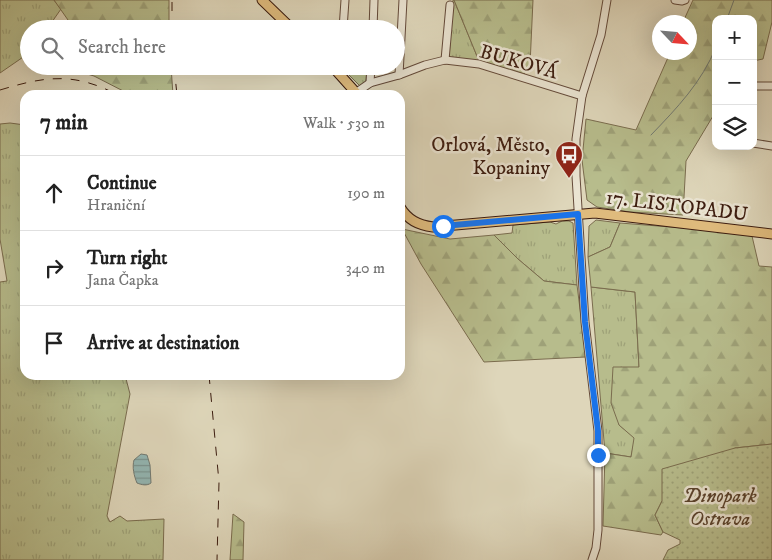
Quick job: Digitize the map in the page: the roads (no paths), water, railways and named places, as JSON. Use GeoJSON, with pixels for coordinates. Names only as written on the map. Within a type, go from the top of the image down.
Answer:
{"type":"FeatureCollection","features":[{"type":"Feature","properties":{"kind":"main road"},"geometry":{"type":"LineString","coordinates":[[262,0],[283,20]]}},
{"type":"Feature","properties":{"kind":"main road"},"geometry":{"type":"LineString","coordinates":[[345,75],[355,90]]}},
{"type":"Feature","properties":{"kind":"main road","name":"17. LISTOPADU"},"geometry":{"type":"LineString","coordinates":[[405,213],[409,218],[420,224],[433,227],[595,213],[772,234]]}},
{"type":"Feature","properties":{"kind":"street"},"geometry":{"type":"LineString","coordinates":[[344,20],[345,0]]}},
{"type":"Feature","properties":{"kind":"street"},"geometry":{"type":"LineString","coordinates":[[373,20],[374,0]]}},
{"type":"Feature","properties":{"kind":"street"},"geometry":{"type":"LineString","coordinates":[[402,20],[403,0]]}},
{"type":"Feature","properties":{"kind":"street"},"geometry":{"type":"LineString","coordinates":[[592,560],[596,548],[598,530],[598,431],[585,322],[578,214],[576,139],[582,96],[600,35],[607,0]]}},
{"type":"Feature","properties":{"kind":"street"},"geometry":{"type":"LineString","coordinates":[[675,0],[682,2],[685,0]]}},
{"type":"Feature","properties":{"kind":"street"},"geometry":{"type":"LineString","coordinates":[[446,60],[450,5]]}},
{"type":"Feature","properties":{"kind":"street","name":"BUKOVÁ"},"geometry":{"type":"LineString","coordinates":[[405,73],[446,60],[479,64],[582,96]]}},
{"type":"Feature","properties":{"kind":"street"},"geometry":{"type":"LineString","coordinates":[[370,75],[370,83]]}},
{"type":"Feature","properties":{"kind":"street","name":"BUKOVÁ"},"geometry":{"type":"LineString","coordinates":[[362,90],[370,83],[399,75]]}},
{"type":"Feature","properties":{"kind":"street"},"geometry":{"type":"LineString","coordinates":[[757,86],[772,86]]}},
{"type":"Feature","properties":{"kind":"street"},"geometry":{"type":"LineString","coordinates":[[757,144],[772,146]]}},
{"type":"Feature","properties":{"kind":"water"},"geometry":{"type":"Polygon","coordinates":[[[141,454],[147,455],[150,465],[151,483],[148,485],[137,483],[134,474],[134,460],[141,454]]]}},
{"type":"Feature","properties":{"kind":"waterway"},"geometry":{"type":"LineString","coordinates":[[728,15],[734,0]]}},
{"type":"Feature","properties":{"kind":"waterway"},"geometry":{"type":"LineString","coordinates":[[651,135],[679,105],[696,83],[712,56]]}},
{"type":"Feature","properties":{"kind":"railway"},"geometry":{"type":"LineString","coordinates":[[172,0],[172,20]]}},
{"type":"Feature","properties":{"kind":"railway"},"geometry":{"type":"LineString","coordinates":[[175,75],[176,90]]}},
{"type":"Feature","properties":{"kind":"railway"},"geometry":{"type":"LineString","coordinates":[[0,90],[46,79],[73,80],[107,90]]}},
{"type":"Feature","properties":{"kind":"railway"},"geometry":{"type":"LineString","coordinates":[[209,380],[219,482],[217,560]]}},
{"type":"Feature","properties":{"kind":"place","name":"Orlová, Město, Kopaniny"},"geometry":{"type":"Point","coordinates":[569,179]}},
{"type":"Feature","properties":{"kind":"park label","name":"Dinopark Ostrava"},"geometry":{"type":"Point","coordinates":[720,506]}}]}
